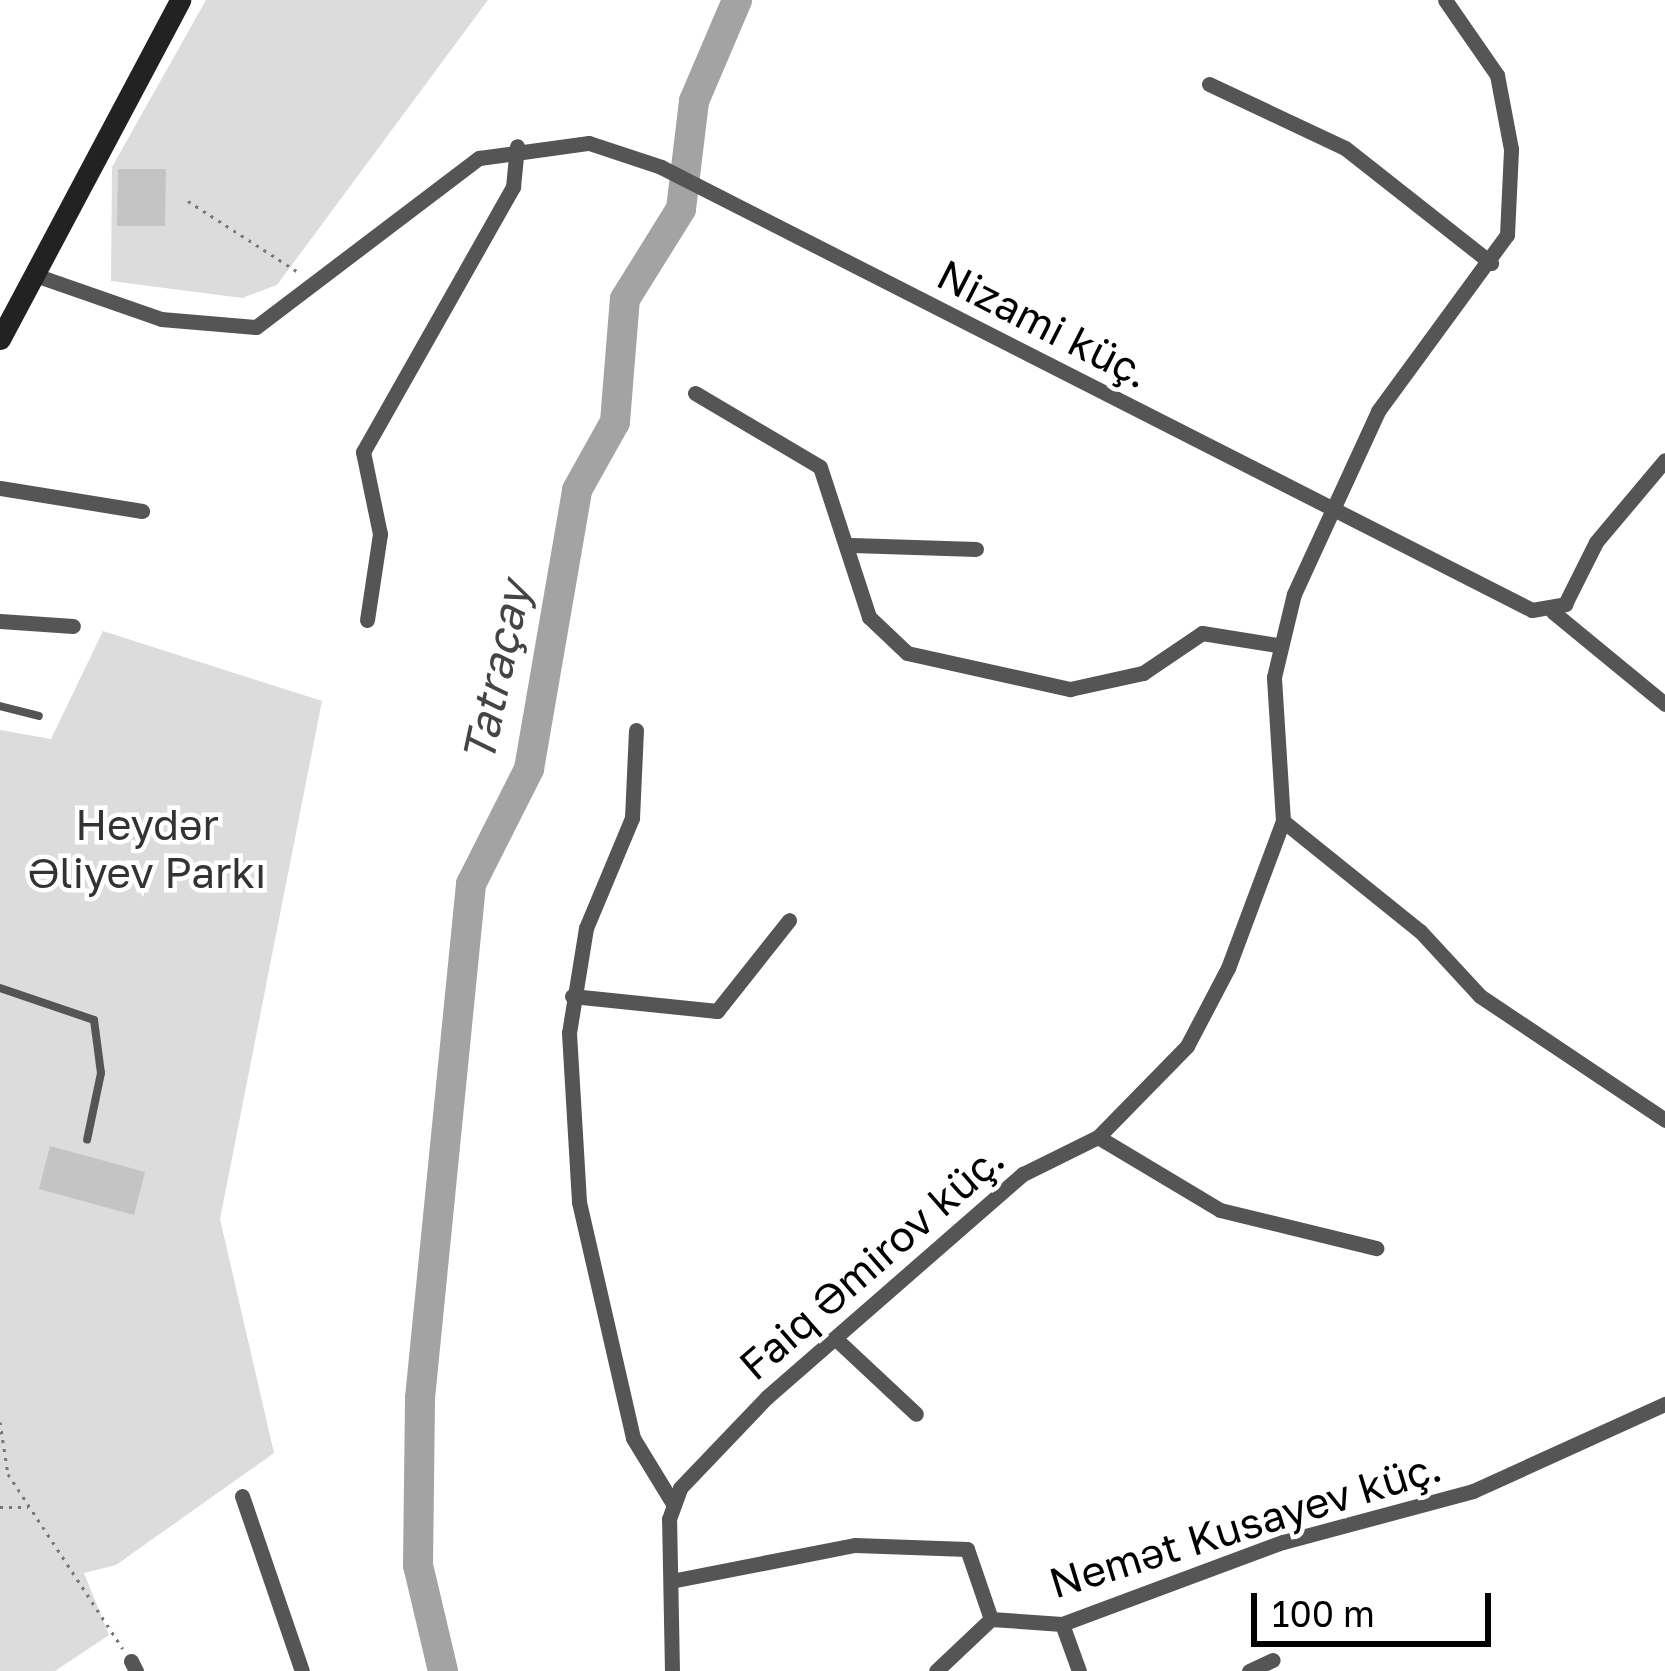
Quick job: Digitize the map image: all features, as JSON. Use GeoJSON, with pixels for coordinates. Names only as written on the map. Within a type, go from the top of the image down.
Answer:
{"type":"FeatureCollection","features":[{"type":"Feature","properties":{"kind":"street"},"geometry":{"type":"LineString","coordinates":[[0,340],[180,0]]}},
{"type":"Feature","properties":{"kind":"street","name":"Faiq Əmirov küç."},"geometry":{"type":"LineString","coordinates":[[672,1502],[739,1423],[1023,1174],[1098,1137],[1187,1046],[1283,821],[1277,645],[1378,411],[1508,235],[1510,127],[1492,62],[1445,0]]}},
{"type":"Feature","properties":{"kind":"street"},"geometry":{"type":"LineString","coordinates":[[1209,84],[1345,148],[1491,263]]}},
{"type":"Feature","properties":{"kind":"street","name":"Nizami küç."},"geometry":{"type":"LineString","coordinates":[[517,146],[589,143],[661,167],[1333,512],[1552,612],[1665,704]]}},
{"type":"Feature","properties":{"kind":"street"},"geometry":{"type":"LineString","coordinates":[[34,275],[116,308],[233,330],[279,314],[428,190],[517,146]]}},
{"type":"Feature","properties":{"kind":"street"},"geometry":{"type":"LineString","coordinates":[[367,620],[380,534],[363,452],[490,234],[517,146]]}},
{"type":"Feature","properties":{"kind":"street"},"geometry":{"type":"LineString","coordinates":[[695,393],[802,448],[852,545],[862,600],[892,645],[1039,686],[1128,678],[1202,633],[1277,645]]}},
{"type":"Feature","properties":{"kind":"street"},"geometry":{"type":"LineString","coordinates":[[1552,612],[1665,460]]}},
{"type":"Feature","properties":{"kind":"street"},"geometry":{"type":"LineString","coordinates":[[0,488],[142,511]]}},
{"type":"Feature","properties":{"kind":"street"},"geometry":{"type":"LineString","coordinates":[[852,545],[976,549]]}},
{"type":"Feature","properties":{"kind":"street"},"geometry":{"type":"LineString","coordinates":[[0,621],[73,626]]}},
{"type":"Feature","properties":{"kind":"street"},"geometry":{"type":"LineString","coordinates":[[636,730],[632,818],[586,928],[572,995],[579,1202],[633,1438],[672,1502],[672,1671]]}},
{"type":"Feature","properties":{"kind":"street"},"geometry":{"type":"LineString","coordinates":[[1283,821],[1420,931],[1480,996],[1665,1120]]}},
{"type":"Feature","properties":{"kind":"street"},"geometry":{"type":"LineString","coordinates":[[572,995],[718,1011],[790,920]]}},
{"type":"Feature","properties":{"kind":"street"},"geometry":{"type":"LineString","coordinates":[[1098,1137],[1220,1210],[1376,1248]]}},
{"type":"Feature","properties":{"kind":"street"},"geometry":{"type":"LineString","coordinates":[[837,1340],[916,1414]]}},
{"type":"Feature","properties":{"kind":"street","name":"Nemət Kusayev küç."},"geometry":{"type":"LineString","coordinates":[[991,1619],[1062,1624],[1283,1542],[1473,1491],[1665,1404]]}},
{"type":"Feature","properties":{"kind":"street"},"geometry":{"type":"LineString","coordinates":[[242,1496],[302,1671]]}},
{"type":"Feature","properties":{"kind":"street"},"geometry":{"type":"LineString","coordinates":[[670,1581],[855,1545],[967,1549],[991,1619],[936,1671]]}},
{"type":"Feature","properties":{"kind":"street"},"geometry":{"type":"LineString","coordinates":[[1062,1624],[1078,1671]]}},
{"type":"Feature","properties":{"kind":"street"},"geometry":{"type":"LineString","coordinates":[[1249,1671],[1273,1660]]}},
{"type":"Feature","properties":{"kind":"lane"},"geometry":{"type":"LineString","coordinates":[[0,706],[39,716]]}},
{"type":"Feature","properties":{"kind":"lane"},"geometry":{"type":"LineString","coordinates":[[0,988],[94,1020],[101,1073],[87,1140]]}},
{"type":"Feature","properties":{"kind":"path"},"geometry":{"type":"LineString","coordinates":[[188,201],[268,245],[313,286]]}},
{"type":"Feature","properties":{"kind":"path"},"geometry":{"type":"LineString","coordinates":[[0,1422],[8,1474],[134,1666]]}},
{"type":"Feature","properties":{"kind":"path"},"geometry":{"type":"LineString","coordinates":[[0,1508],[28,1508]]}},
{"type":"Feature","properties":{"kind":"green space"},"geometry":{"type":"Polygon","coordinates":[[[206,0],[488,0],[277,285],[242,298],[111,281],[112,167],[206,0]]]}},
{"type":"Feature","properties":{"kind":"green space","name":"Heydər Əliyev Parkı"},"geometry":{"type":"Polygon","coordinates":[[[103,631],[322,701],[220,1219],[274,1453],[116,1565],[84,1573],[109,1635],[55,1671],[0,1671],[0,730],[51,739],[103,631]]]}},
{"type":"Feature","properties":{"kind":"building"},"geometry":{"type":"Polygon","coordinates":[[[118,169],[166,169],[165,226],[117,226],[118,169]]]}},
{"type":"Feature","properties":{"kind":"building"},"geometry":{"type":"Polygon","coordinates":[[[50,1146],[145,1172],[134,1215],[39,1189],[50,1146]]]}},
{"type":"Feature","properties":{"kind":"waterway","name":"Tatraçay"},"geometry":{"type":"LineString","coordinates":[[443,1671],[418,1565],[420,1398],[471,884],[529,769],[577,490],[615,422],[625,299],[681,209],[694,101],[737,0]]}}]}
